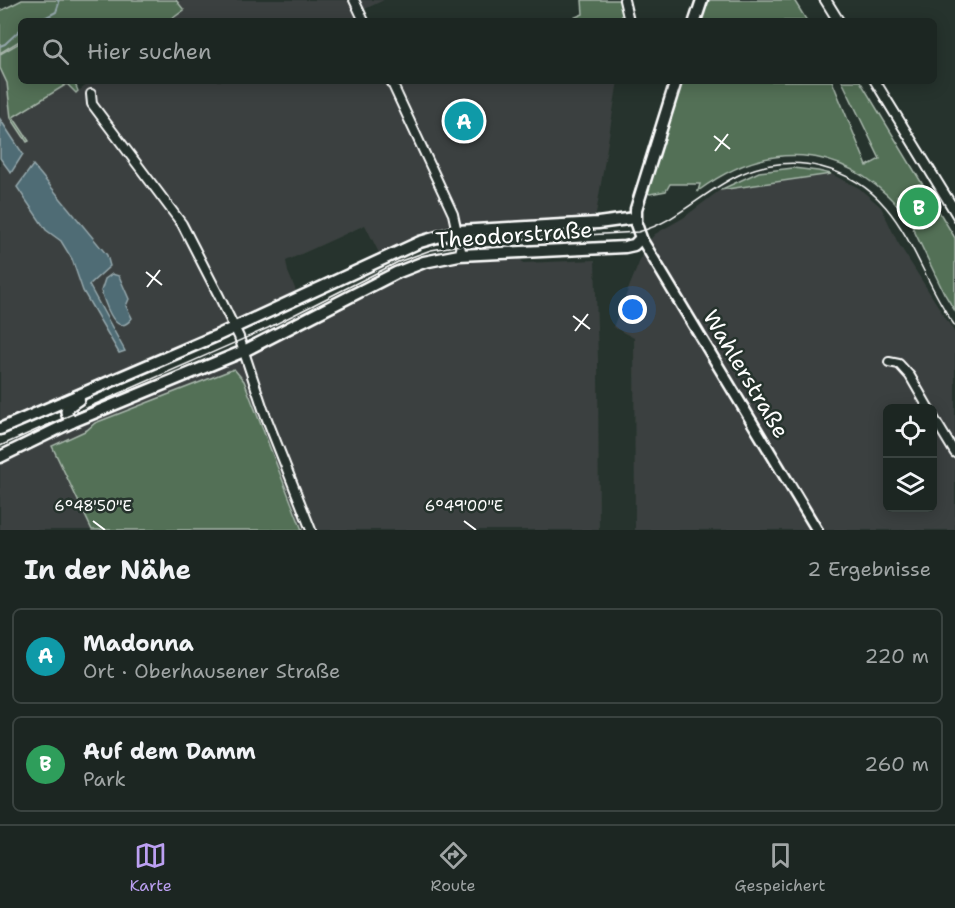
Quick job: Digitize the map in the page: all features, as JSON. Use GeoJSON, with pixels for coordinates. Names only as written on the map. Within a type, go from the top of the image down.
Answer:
{"type":"FeatureCollection","features":[{"type":"Feature","properties":{"kind":"main road"},"geometry":{"type":"LineString","coordinates":[[696,18],[702,0]]}},
{"type":"Feature","properties":{"kind":"main road"},"geometry":{"type":"LineString","coordinates":[[641,238],[635,218],[637,203],[675,84]]}},
{"type":"Feature","properties":{"kind":"main road","name":"Theodorstraße"},"geometry":{"type":"LineString","coordinates":[[0,429],[40,410],[86,393],[409,247],[458,231],[598,223],[635,218]]}},
{"type":"Feature","properties":{"kind":"main road","name":"Theodorstraße"},"geometry":{"type":"LineString","coordinates":[[0,457],[72,422],[244,351],[396,273],[424,262],[462,255],[625,247],[634,245],[641,238]]}},
{"type":"Feature","properties":{"kind":"main road"},"geometry":{"type":"LineString","coordinates":[[72,422],[66,415],[66,410],[69,405],[86,393]]}},
{"type":"Feature","properties":{"kind":"street"},"geometry":{"type":"LineString","coordinates":[[354,0],[363,18]]}},
{"type":"Feature","properties":{"kind":"street"},"geometry":{"type":"LineString","coordinates":[[624,0],[628,18]]}},
{"type":"Feature","properties":{"kind":"street"},"geometry":{"type":"LineString","coordinates":[[392,84],[453,214],[462,255]]}},
{"type":"Feature","properties":{"kind":"street"},"geometry":{"type":"LineString","coordinates":[[91,94],[92,104],[182,224],[234,327],[263,409],[311,530]]}},
{"type":"Feature","properties":{"kind":"street","name":"Wahlerstraße"},"geometry":{"type":"LineString","coordinates":[[641,238],[817,530]]}},
{"type":"Feature","properties":{"kind":"street"},"geometry":{"type":"LineString","coordinates":[[889,362],[899,364],[910,376],[927,404]]}},
{"type":"Feature","properties":{"kind":"street"},"geometry":{"type":"LineString","coordinates":[[937,421],[955,453]]}},
{"type":"Feature","properties":{"kind":"shaded area"},"geometry":{"type":"Polygon","coordinates":[[[176,0],[384,0],[363,10],[366,18],[173,18],[184,10],[176,0]]]}},
{"type":"Feature","properties":{"kind":"shaded area"},"geometry":{"type":"Polygon","coordinates":[[[0,68],[7,83],[10,112],[67,84],[76,93],[88,84],[618,84],[596,214],[589,219],[443,229],[380,255],[365,225],[286,261],[297,293],[0,425],[0,68]]]}},
{"type":"Feature","properties":{"kind":"shaded area"},"geometry":{"type":"Polygon","coordinates":[[[831,174],[859,188],[881,207],[897,241],[955,333],[955,530],[635,530],[634,338],[613,327],[647,243],[655,234],[683,218],[720,190],[831,174]]]}},
{"type":"Feature","properties":{"kind":"shaded area"},"geometry":{"type":"Polygon","coordinates":[[[521,259],[523,263],[595,260],[599,530],[0,530],[0,460],[65,430],[222,366],[403,275],[462,261],[521,259]]]}},
{"type":"Feature","properties":{"kind":"green space"},"geometry":{"type":"Polygon","coordinates":[[[22,0],[176,0],[184,10],[173,18],[18,18],[18,42],[0,53],[0,11],[22,0]]]}},
{"type":"Feature","properties":{"kind":"green space"},"geometry":{"type":"Polygon","coordinates":[[[582,0],[622,0],[625,18],[573,18],[583,14],[582,0]]]}},
{"type":"Feature","properties":{"kind":"green space"},"geometry":{"type":"Polygon","coordinates":[[[707,0],[794,0],[805,18],[701,18],[707,0]]]}},
{"type":"Feature","properties":{"kind":"green space"},"geometry":{"type":"Polygon","coordinates":[[[18,44],[18,84],[67,84],[13,117],[29,141],[27,142],[11,118],[7,83],[0,68],[0,54],[18,44]]]}},
{"type":"Feature","properties":{"kind":"green space"},"geometry":{"type":"Polygon","coordinates":[[[67,84],[75,84],[78,91],[76,93],[67,84]]]}},
{"type":"Feature","properties":{"kind":"green space"},"geometry":{"type":"Polygon","coordinates":[[[680,84],[833,84],[867,166],[880,159],[843,84],[862,84],[955,238],[955,311],[897,195],[898,206],[876,185],[852,170],[827,160],[802,156],[776,157],[750,163],[724,174],[698,191],[700,184],[670,184],[666,191],[650,194],[647,192],[680,84]]]}},
{"type":"Feature","properties":{"kind":"green space"},"geometry":{"type":"Polygon","coordinates":[[[793,168],[831,174],[720,190],[759,172],[793,168]]]}},
{"type":"Feature","properties":{"kind":"green space"},"geometry":{"type":"Polygon","coordinates":[[[234,369],[244,381],[302,530],[92,530],[52,446],[87,430],[95,423],[234,369]]]}},
{"type":"Feature","properties":{"kind":"water"},"geometry":{"type":"Polygon","coordinates":[[[0,119],[23,154],[11,173],[0,158],[0,119]]]}},
{"type":"Feature","properties":{"kind":"water"},"geometry":{"type":"Polygon","coordinates":[[[33,165],[107,255],[110,266],[89,285],[125,351],[119,353],[83,291],[72,259],[61,241],[46,230],[17,187],[33,165]]]}},
{"type":"Feature","properties":{"kind":"water"},"geometry":{"type":"Polygon","coordinates":[[[112,274],[119,276],[129,299],[126,306],[132,318],[126,324],[121,325],[112,317],[101,291],[105,279],[112,274]]]}},
{"type":"Feature","properties":{"kind":"waterway"},"geometry":{"type":"LineString","coordinates":[[45,18],[56,12],[58,0]]}},
{"type":"Feature","properties":{"kind":"waterway"},"geometry":{"type":"LineString","coordinates":[[0,46],[18,32]]}},
{"type":"Feature","properties":{"kind":"tram line"},"geometry":{"type":"LineString","coordinates":[[0,446],[268,328],[398,262],[431,250],[484,241],[638,232],[666,221],[741,174],[760,167],[781,164],[821,167],[849,177],[871,192],[889,210],[903,231],[940,303],[955,326]]}},
{"type":"Feature","properties":{"kind":"railway"},"geometry":{"type":"LineString","coordinates":[[819,0],[830,18]]}},
{"type":"Feature","properties":{"kind":"railway"},"geometry":{"type":"LineString","coordinates":[[832,0],[843,18]]}},
{"type":"Feature","properties":{"kind":"railway"},"geometry":{"type":"LineString","coordinates":[[871,84],[955,222]]}},
{"type":"Feature","properties":{"kind":"railway"},"geometry":{"type":"LineString","coordinates":[[883,84],[955,201]]}},
{"type":"Feature","properties":{"kind":"place","name":"Madonna"},"geometry":{"type":"Point","coordinates":[464,121]}},
{"type":"Feature","properties":{"kind":"place","name":"Auf dem Damm"},"geometry":{"type":"Point","coordinates":[919,207]}}]}
